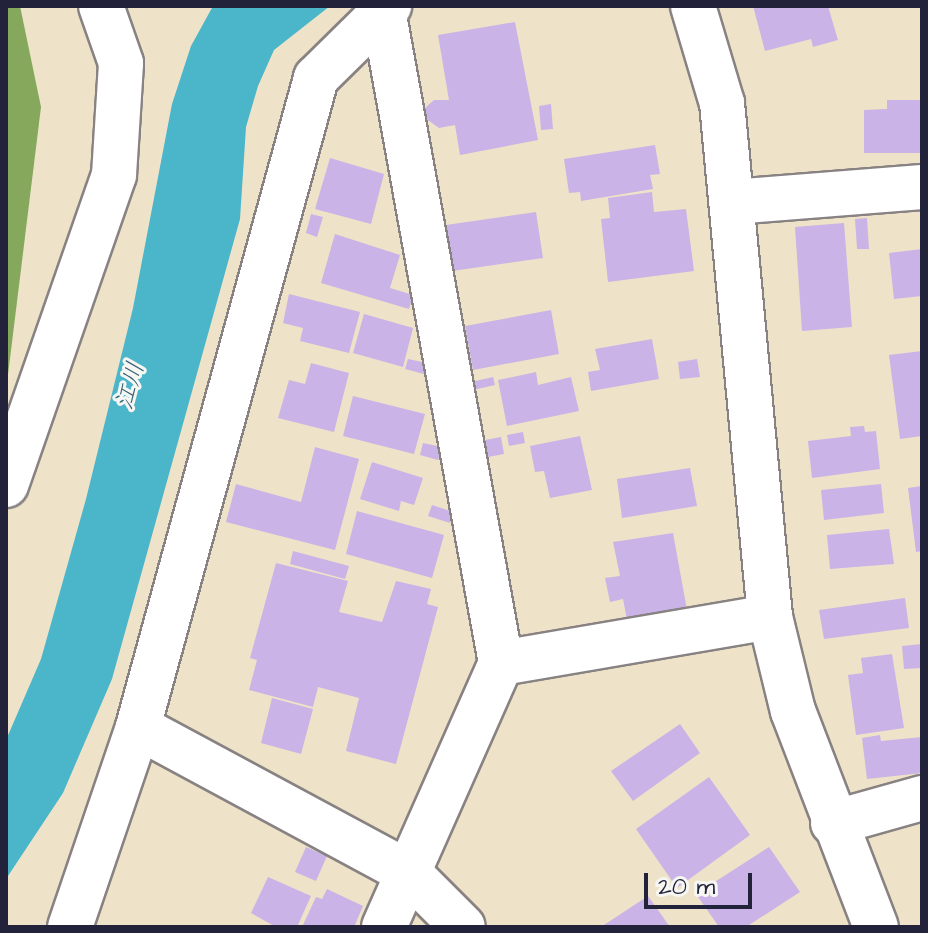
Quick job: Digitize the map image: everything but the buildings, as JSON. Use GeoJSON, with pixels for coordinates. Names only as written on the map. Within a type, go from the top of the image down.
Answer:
{"type":"FeatureCollection","features":[{"type":"Feature","properties":{"kind":"street"},"geometry":{"type":"LineString","coordinates":[[6,485],[114,175],[121,63],[101,6]]}},
{"type":"Feature","properties":{"kind":"street"},"geometry":{"type":"LineString","coordinates":[[693,6],[722,103],[770,617],[793,711],[833,823],[876,927]]}},
{"type":"Feature","properties":{"kind":"street"},"geometry":{"type":"LineString","coordinates":[[384,927],[501,663],[386,8]]}},
{"type":"Feature","properties":{"kind":"street"},"geometry":{"type":"LineString","coordinates":[[70,927],[138,727],[316,78],[386,8]]}},
{"type":"Feature","properties":{"kind":"street"},"geometry":{"type":"LineString","coordinates":[[732,202],[922,187]]}},
{"type":"Feature","properties":{"kind":"street"},"geometry":{"type":"LineString","coordinates":[[501,663],[770,617]]}},
{"type":"Feature","properties":{"kind":"street"},"geometry":{"type":"LineString","coordinates":[[138,727],[409,873],[463,927]]}},
{"type":"Feature","properties":{"kind":"street"},"geometry":{"type":"LineString","coordinates":[[833,823],[922,798]]}},
{"type":"Feature","properties":{"kind":"green space"},"geometry":{"type":"Polygon","coordinates":[[[6,6],[20,6],[41,107],[6,391],[6,6]]]}},
{"type":"Feature","properties":{"kind":"water","name":"江川"},"geometry":{"type":"Polygon","coordinates":[[[213,6],[330,6],[274,50],[258,86],[246,127],[240,219],[112,679],[63,793],[6,879],[6,740],[41,659],[86,499],[133,308],[172,104],[191,46],[213,6]]]}}]}
